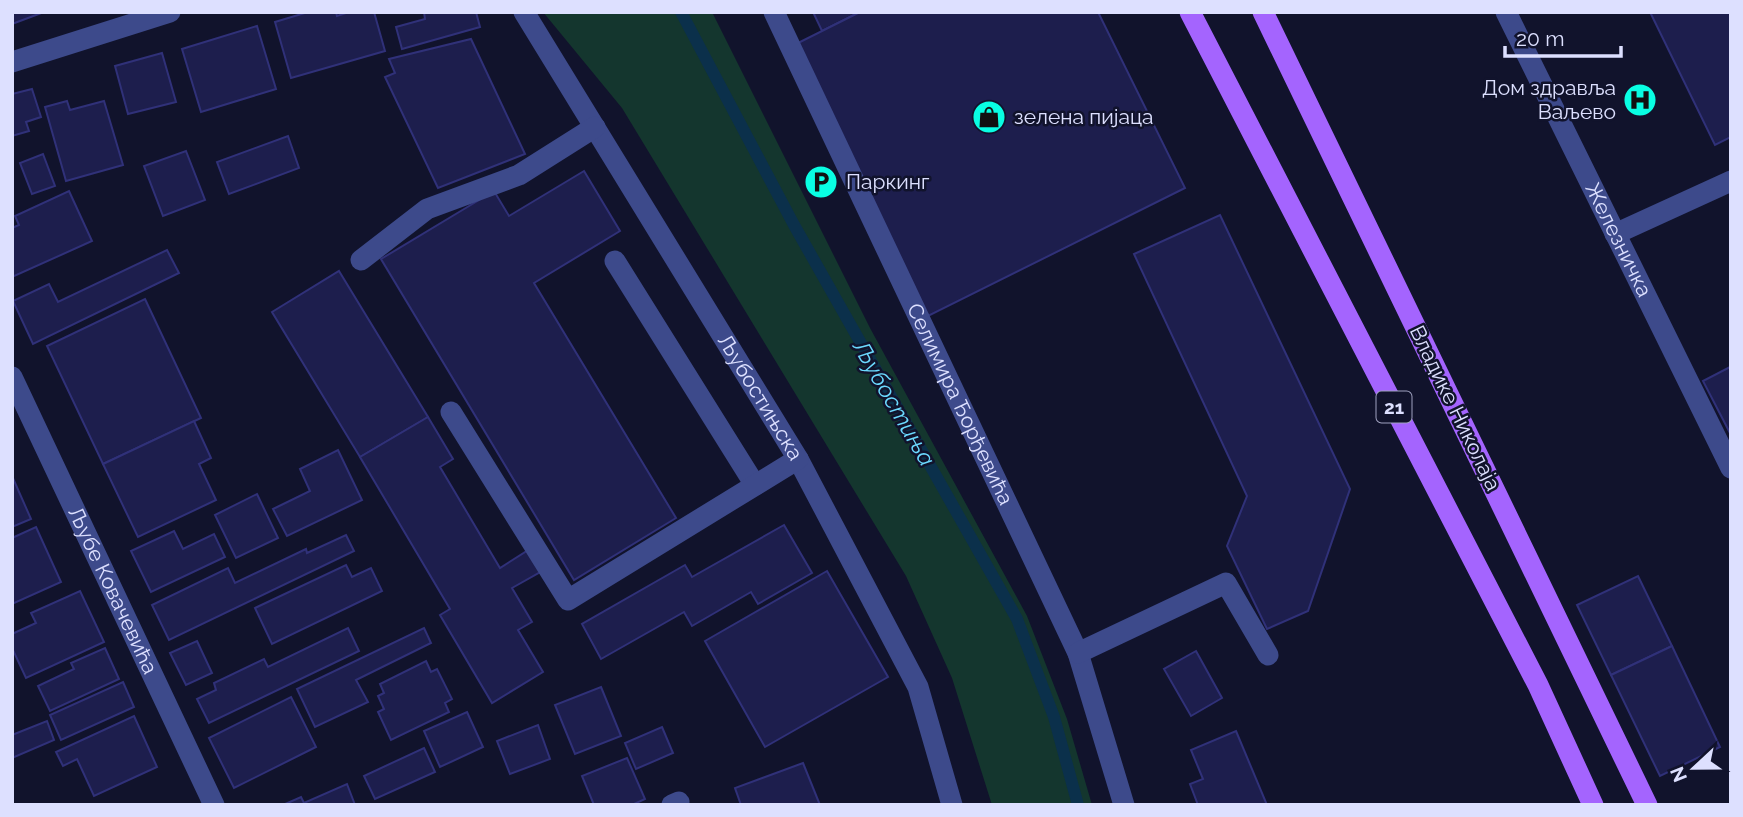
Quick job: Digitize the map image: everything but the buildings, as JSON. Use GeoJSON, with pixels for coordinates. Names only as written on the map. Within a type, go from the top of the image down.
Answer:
{"type":"FeatureCollection","features":[{"type":"Feature","properties":{"kind":"main road","name":"21"},"geometry":{"type":"LineString","coordinates":[[1190,12],[1538,685],[1593,805]]}},
{"type":"Feature","properties":{"kind":"main road","name":"Владике Николаја"},"geometry":{"type":"LineString","coordinates":[[1263,12],[1647,805]]}},
{"type":"Feature","properties":{"kind":"street"},"geometry":{"type":"LineString","coordinates":[[12,62],[170,12]]}},
{"type":"Feature","properties":{"kind":"street","name":"Љубостињска"},"geometry":{"type":"LineString","coordinates":[[524,12],[798,459],[918,687],[952,805]]}},
{"type":"Feature","properties":{"kind":"street","name":"Селимира Ђорђевића"},"geometry":{"type":"LineString","coordinates":[[774,12],[1078,653],[1124,805]]}},
{"type":"Feature","properties":{"kind":"street","name":"Железничка"},"geometry":{"type":"LineString","coordinates":[[1506,12],[1731,468]]}},
{"type":"Feature","properties":{"kind":"street"},"geometry":{"type":"LineString","coordinates":[[361,260],[427,209],[519,175],[595,127]]}},
{"type":"Feature","properties":{"kind":"street"},"geometry":{"type":"LineString","coordinates":[[1615,234],[1731,181]]}},
{"type":"Feature","properties":{"kind":"street"},"geometry":{"type":"LineString","coordinates":[[615,261],[755,485]]}},
{"type":"Feature","properties":{"kind":"street","name":"Љубе Ковачевића"},"geometry":{"type":"LineString","coordinates":[[12,377],[214,805]]}},
{"type":"Feature","properties":{"kind":"street"},"geometry":{"type":"LineString","coordinates":[[451,412],[568,600],[798,459]]}},
{"type":"Feature","properties":{"kind":"street"},"geometry":{"type":"LineString","coordinates":[[1078,653],[1226,583],[1268,655]]}},
{"type":"Feature","properties":{"kind":"green space"},"geometry":{"type":"Polygon","coordinates":[[[543,12],[712,12],[870,328],[1027,616],[1067,719],[1092,805],[992,805],[952,678],[906,576],[622,108],[543,12]]]}},
{"type":"Feature","properties":{"kind":"waterway","name":"Љубостиња"},"geometry":{"type":"LineString","coordinates":[[681,12],[794,225],[1017,619],[1054,717],[1078,805]]}},
{"type":"Feature","properties":{"kind":"place","name":"Дом здравља Ваљево"},"geometry":{"type":"Point","coordinates":[1640,100]}},
{"type":"Feature","properties":{"kind":"place","name":"зелена пијаца"},"geometry":{"type":"Point","coordinates":[989,117]}},
{"type":"Feature","properties":{"kind":"place","name":"Паркинг"},"geometry":{"type":"Point","coordinates":[821,182]}}]}
